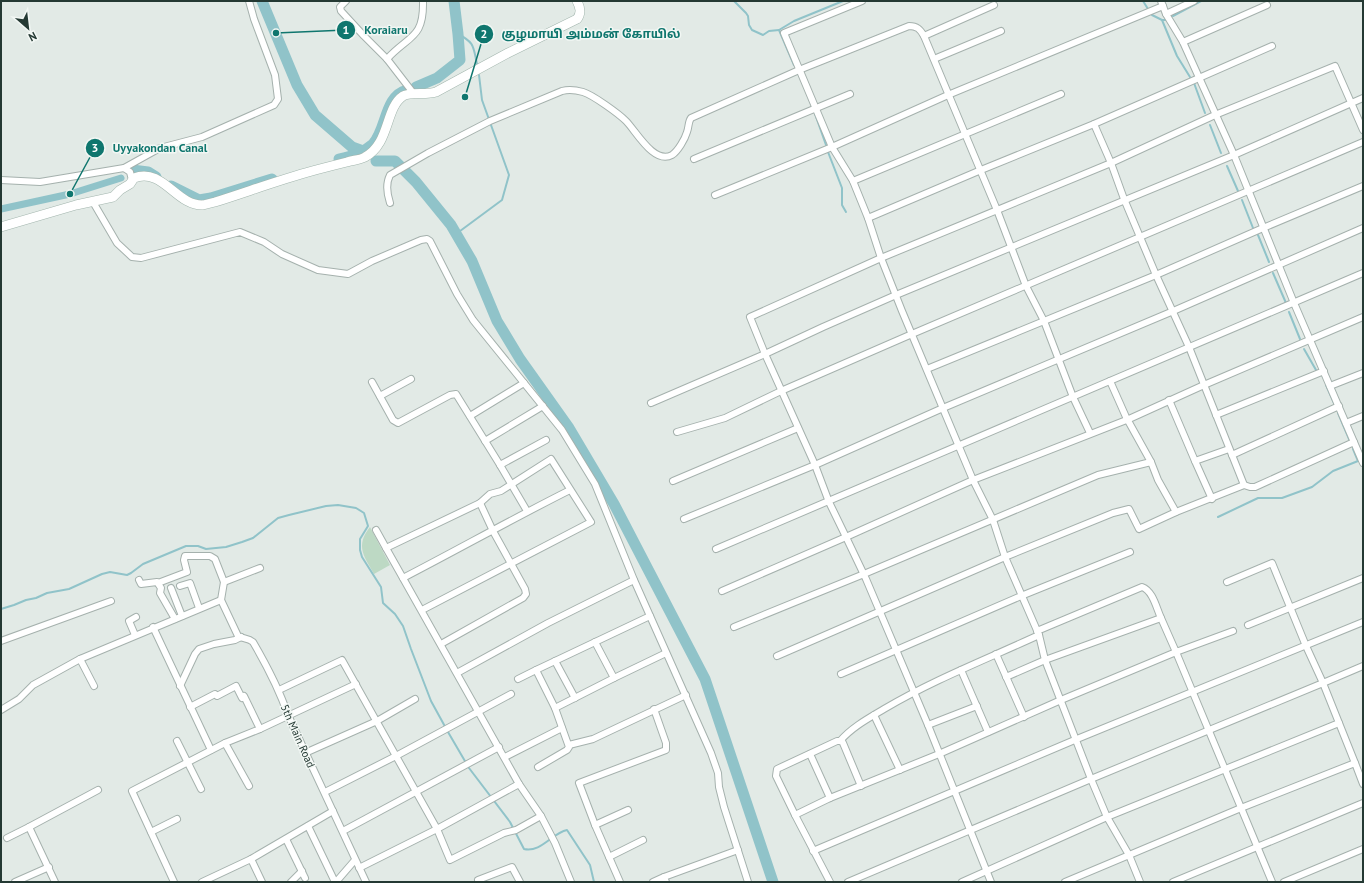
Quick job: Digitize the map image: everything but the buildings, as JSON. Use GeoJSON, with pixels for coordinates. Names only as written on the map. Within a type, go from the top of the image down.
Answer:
{"type":"FeatureCollection","features":[{"type":"Feature","properties":{"kind":"street"},"geometry":{"type":"LineString","coordinates":[[1,180],[40,182],[124,168],[160,148],[202,137],[274,105],[278,99],[275,75],[254,19],[249,1]]}},
{"type":"Feature","properties":{"kind":"street"},"geometry":{"type":"LineString","coordinates":[[346,1],[340,7],[341,11],[387,59],[414,94]]}},
{"type":"Feature","properties":{"kind":"street"},"geometry":{"type":"LineString","coordinates":[[387,59],[415,34],[420,27],[423,15],[423,1]]}},
{"type":"Feature","properties":{"kind":"street"},"geometry":{"type":"LineString","coordinates":[[1,227],[76,205],[113,197],[120,190],[130,184],[134,178],[141,175],[151,176],[192,203],[202,205],[305,173],[365,157],[378,146],[391,115],[398,102],[404,95],[425,95],[436,92],[494,60],[577,19],[580,16],[581,11],[576,1]]}},
{"type":"Feature","properties":{"kind":"street"},"geometry":{"type":"LineString","coordinates":[[862,1],[784,33],[832,147],[853,181],[902,310],[973,480],[993,520],[1005,557],[1038,633],[1045,660],[1077,739],[1091,779],[1107,817],[1129,855],[1140,882]]}},
{"type":"Feature","properties":{"kind":"street"},"geometry":{"type":"LineString","coordinates":[[1166,14],[1194,1]]}},
{"type":"Feature","properties":{"kind":"street"},"geometry":{"type":"LineString","coordinates":[[715,195],[832,147],[948,95],[1162,4],[1166,14],[1183,42],[1234,155],[1294,303],[1363,463]]}},
{"type":"Feature","properties":{"kind":"street"},"geometry":{"type":"LineString","coordinates":[[924,36],[994,5]]}},
{"type":"Feature","properties":{"kind":"street"},"geometry":{"type":"LineString","coordinates":[[1183,42],[1267,5]]}},
{"type":"Feature","properties":{"kind":"street"},"geometry":{"type":"LineString","coordinates":[[390,203],[388,197],[390,175],[428,153],[490,121],[568,89],[584,92],[617,113],[627,122],[645,146],[658,155],[672,155],[678,149],[687,133],[691,118],[799,70],[909,26],[915,26],[924,36],[934,59],[981,170],[1026,286],[1044,321],[1072,397],[1090,433]]}},
{"type":"Feature","properties":{"kind":"street"},"geometry":{"type":"LineString","coordinates":[[934,59],[1001,31]]}},
{"type":"Feature","properties":{"kind":"street"},"geometry":{"type":"LineString","coordinates":[[868,218],[1094,124],[1272,46]]}},
{"type":"Feature","properties":{"kind":"street"},"geometry":{"type":"LineString","coordinates":[[991,882],[928,725],[864,574],[829,502],[815,465],[750,317],[881,258],[1111,163],[1215,115],[1335,66],[1363,130]]}},
{"type":"Feature","properties":{"kind":"street"},"geometry":{"type":"LineString","coordinates":[[694,159],[850,94]]}},
{"type":"Feature","properties":{"kind":"street"},"geometry":{"type":"LineString","coordinates":[[853,181],[1061,94]]}},
{"type":"Feature","properties":{"kind":"street"},"geometry":{"type":"LineString","coordinates":[[651,403],[765,354],[823,326],[1011,248],[1124,199],[1234,155],[1363,98]]}},
{"type":"Feature","properties":{"kind":"street"},"geometry":{"type":"LineString","coordinates":[[1094,124],[1171,312],[1204,385],[1244,485]]}},
{"type":"Feature","properties":{"kind":"street"},"geometry":{"type":"LineString","coordinates":[[677,432],[725,418],[782,391],[912,334],[1363,142]]}},
{"type":"Feature","properties":{"kind":"street"},"geometry":{"type":"LineString","coordinates":[[124,168],[130,172],[132,180]]}},
{"type":"Feature","properties":{"kind":"street"},"geometry":{"type":"LineString","coordinates":[[927,369],[1156,275],[1363,186]]}},
{"type":"Feature","properties":{"kind":"street"},"geometry":{"type":"LineString","coordinates":[[93,202],[117,243],[132,257],[141,258],[240,232],[264,242],[282,254],[318,270],[348,274],[372,261],[421,240],[426,239],[432,244],[457,294],[473,320],[562,430],[595,484],[634,580],[686,695],[718,773],[719,788],[724,807],[748,881],[740,882]]}},
{"type":"Feature","properties":{"kind":"street"},"geometry":{"type":"LineString","coordinates":[[684,519],[815,465],[943,408],[1171,312],[1363,228]]}},
{"type":"Feature","properties":{"kind":"street"},"geometry":{"type":"LineString","coordinates":[[716,549],[1363,273]]}},
{"type":"Feature","properties":{"kind":"street"},"geometry":{"type":"LineString","coordinates":[[722,591],[973,480],[1129,419],[1169,400],[1363,317]]}},
{"type":"Feature","properties":{"kind":"street"},"geometry":{"type":"LineString","coordinates":[[1216,415],[1324,371]]}},
{"type":"Feature","properties":{"kind":"street"},"geometry":{"type":"LineString","coordinates":[[1330,386],[1363,372]]}},
{"type":"Feature","properties":{"kind":"street"},"geometry":{"type":"LineString","coordinates":[[380,396],[411,379]]}},
{"type":"Feature","properties":{"kind":"street"},"geometry":{"type":"LineString","coordinates":[[1110,381],[1126,417],[1129,419],[1151,462],[1158,480],[1176,512]]}},
{"type":"Feature","properties":{"kind":"street"},"geometry":{"type":"LineString","coordinates":[[372,382],[393,420],[398,423],[456,394],[527,512]]}},
{"type":"Feature","properties":{"kind":"street"},"geometry":{"type":"LineString","coordinates":[[470,416],[524,383]]}},
{"type":"Feature","properties":{"kind":"street"},"geometry":{"type":"LineString","coordinates":[[1169,400],[1212,499]]}},
{"type":"Feature","properties":{"kind":"street"},"geometry":{"type":"LineString","coordinates":[[485,441],[543,406]]}},
{"type":"Feature","properties":{"kind":"street"},"geometry":{"type":"LineString","coordinates":[[1195,461],[1231,452],[1339,406]]}},
{"type":"Feature","properties":{"kind":"street"},"geometry":{"type":"LineString","coordinates":[[1346,423],[1363,416]]}},
{"type":"Feature","properties":{"kind":"street"},"geometry":{"type":"LineString","coordinates":[[673,481],[798,428]]}},
{"type":"Feature","properties":{"kind":"street"},"geometry":{"type":"LineString","coordinates":[[500,465],[546,440]]}},
{"type":"Feature","properties":{"kind":"street"},"geometry":{"type":"LineString","coordinates":[[778,656],[1005,557],[1113,513],[1129,509],[1139,529],[1176,512],[1212,499],[1244,485],[1255,487],[1354,442]]}},
{"type":"Feature","properties":{"kind":"street"},"geometry":{"type":"LineString","coordinates":[[386,548],[480,503],[490,494],[501,491],[551,459],[590,522],[422,610]]}},
{"type":"Feature","properties":{"kind":"street"},"geometry":{"type":"LineString","coordinates":[[734,627],[1098,475],[1151,462]]}},
{"type":"Feature","properties":{"kind":"street"},"geometry":{"type":"LineString","coordinates":[[403,578],[570,490]]}},
{"type":"Feature","properties":{"kind":"street"},"geometry":{"type":"LineString","coordinates":[[441,644],[523,598],[526,594],[525,589],[493,531],[480,503]]}},
{"type":"Feature","properties":{"kind":"street"},"geometry":{"type":"LineString","coordinates":[[376,530],[519,784],[541,816],[555,843],[568,881]]}},
{"type":"Feature","properties":{"kind":"street"},"geometry":{"type":"LineString","coordinates":[[841,674],[1022,596],[1130,552]]}},
{"type":"Feature","properties":{"kind":"street"},"geometry":{"type":"LineString","coordinates":[[1,710],[19,699],[33,685],[80,659],[153,627],[221,600],[224,582],[215,559],[210,556],[185,556],[184,560],[187,572],[158,583],[156,581],[141,584],[139,580]]}},
{"type":"Feature","properties":{"kind":"street"},"geometry":{"type":"LineString","coordinates":[[1227,582],[1272,563],[1290,609],[1323,683],[1363,784]]}},
{"type":"Feature","properties":{"kind":"street"},"geometry":{"type":"LineString","coordinates":[[224,582],[260,568]]}},
{"type":"Feature","properties":{"kind":"street"},"geometry":{"type":"LineString","coordinates":[[1248,625],[1363,578]]}},
{"type":"Feature","properties":{"kind":"street"},"geometry":{"type":"LineString","coordinates":[[457,673],[548,623],[634,580]]}},
{"type":"Feature","properties":{"kind":"street"},"geometry":{"type":"LineString","coordinates":[[158,583],[161,588],[160,593],[175,619]]}},
{"type":"Feature","properties":{"kind":"street"},"geometry":{"type":"LineString","coordinates":[[180,586],[190,584],[199,608]]}},
{"type":"Feature","properties":{"kind":"street"},"geometry":{"type":"LineString","coordinates":[[830,882],[795,815],[776,769],[840,741],[859,724],[914,692],[1038,633],[1142,587],[1147,588],[1151,594],[1210,730],[1272,882]]}},
{"type":"Feature","properties":{"kind":"street"},"geometry":{"type":"LineString","coordinates":[[171,588],[182,616]]}},
{"type":"Feature","properties":{"kind":"street","name":"5th Main Road"},"geometry":{"type":"LineString","coordinates":[[221,600],[238,636],[249,639],[253,642],[279,690],[288,715],[305,753],[325,792],[366,882]]}},
{"type":"Feature","properties":{"kind":"street"},"geometry":{"type":"LineString","coordinates":[[1,641],[111,601]]}},
{"type":"Feature","properties":{"kind":"street"},"geometry":{"type":"LineString","coordinates":[[518,679],[650,616]]}},
{"type":"Feature","properties":{"kind":"street"},"geometry":{"type":"LineString","coordinates":[[135,635],[129,621],[136,617]]}},
{"type":"Feature","properties":{"kind":"street"},"geometry":{"type":"LineString","coordinates":[[1006,677],[1045,660],[1161,618]]}},
{"type":"Feature","properties":{"kind":"street"},"geometry":{"type":"LineString","coordinates":[[813,851],[1077,739],[1363,622]]}},
{"type":"Feature","properties":{"kind":"street"},"geometry":{"type":"LineString","coordinates":[[153,627],[211,750]]}},
{"type":"Feature","properties":{"kind":"street"},"geometry":{"type":"LineString","coordinates":[[795,815],[830,798],[939,754],[1061,700],[1176,652],[1233,632]]}},
{"type":"Feature","properties":{"kind":"street"},"geometry":{"type":"LineString","coordinates":[[180,686],[195,654],[199,649],[241,638]]}},
{"type":"Feature","properties":{"kind":"street"},"geometry":{"type":"LineString","coordinates":[[595,642],[614,678]]}},
{"type":"Feature","properties":{"kind":"street"},"geometry":{"type":"LineString","coordinates":[[555,708],[666,653]]}},
{"type":"Feature","properties":{"kind":"street"},"geometry":{"type":"LineString","coordinates":[[996,654],[1024,717]]}},
{"type":"Feature","properties":{"kind":"street"},"geometry":{"type":"LineString","coordinates":[[80,659],[94,686]]}},
{"type":"Feature","properties":{"kind":"street"},"geometry":{"type":"LineString","coordinates":[[279,690],[342,660],[437,829],[450,860],[504,833],[516,830],[541,816]]}},
{"type":"Feature","properties":{"kind":"street"},"geometry":{"type":"LineString","coordinates":[[555,661],[575,698]]}},
{"type":"Feature","properties":{"kind":"street"},"geometry":{"type":"LineString","coordinates":[[848,882],[1363,666]]}},
{"type":"Feature","properties":{"kind":"street"},"geometry":{"type":"LineString","coordinates":[[536,670],[555,708],[569,745],[567,750],[538,766]]}},
{"type":"Feature","properties":{"kind":"street"},"geometry":{"type":"LineString","coordinates":[[961,670],[988,732]]}},
{"type":"Feature","properties":{"kind":"street"},"geometry":{"type":"LineString","coordinates":[[174,882],[132,791],[225,743],[260,729],[356,684]]}},
{"type":"Feature","properties":{"kind":"street"},"geometry":{"type":"LineString","coordinates":[[190,707],[215,694],[217,696],[236,686],[242,698],[244,696],[260,729]]}},
{"type":"Feature","properties":{"kind":"street"},"geometry":{"type":"LineString","coordinates":[[325,792],[440,733],[511,694]]}},
{"type":"Feature","properties":{"kind":"street"},"geometry":{"type":"LineString","coordinates":[[569,745],[593,739],[686,695]]}},
{"type":"Feature","properties":{"kind":"street"},"geometry":{"type":"LineString","coordinates":[[305,753],[377,721],[415,699]]}},
{"type":"Feature","properties":{"kind":"street"},"geometry":{"type":"LineString","coordinates":[[928,725],[977,706]]}},
{"type":"Feature","properties":{"kind":"street"},"geometry":{"type":"LineString","coordinates":[[620,882],[595,825],[579,783],[666,750],[666,743],[654,710]]}},
{"type":"Feature","properties":{"kind":"street"},"geometry":{"type":"LineString","coordinates":[[874,715],[900,770]]}},
{"type":"Feature","properties":{"kind":"street"},"geometry":{"type":"LineString","coordinates":[[962,882],[1107,817],[1339,723]]}},
{"type":"Feature","properties":{"kind":"street"},"geometry":{"type":"LineString","coordinates":[[505,757],[562,728]]}},
{"type":"Feature","properties":{"kind":"street"},"geometry":{"type":"LineString","coordinates":[[177,741],[201,789]]}},
{"type":"Feature","properties":{"kind":"street"},"geometry":{"type":"LineString","coordinates":[[840,741],[844,744],[861,786]]}},
{"type":"Feature","properties":{"kind":"street"},"geometry":{"type":"LineString","coordinates":[[225,743],[248,786]]}},
{"type":"Feature","properties":{"kind":"street"},"geometry":{"type":"LineString","coordinates":[[343,831],[499,747]]}},
{"type":"Feature","properties":{"kind":"street"},"geometry":{"type":"LineString","coordinates":[[810,754],[830,798]]}},
{"type":"Feature","properties":{"kind":"street"},"geometry":{"type":"LineString","coordinates":[[1065,882],[1241,808],[1355,763]]}},
{"type":"Feature","properties":{"kind":"street"},"geometry":{"type":"LineString","coordinates":[[359,868],[437,829],[519,784]]}},
{"type":"Feature","properties":{"kind":"street"},"geometry":{"type":"LineString","coordinates":[[7,838],[98,790]]}},
{"type":"Feature","properties":{"kind":"street"},"geometry":{"type":"LineString","coordinates":[[1173,882],[1363,803]]}},
{"type":"Feature","properties":{"kind":"street"},"geometry":{"type":"LineString","coordinates":[[595,825],[628,810]]}},
{"type":"Feature","properties":{"kind":"street"},"geometry":{"type":"LineString","coordinates":[[202,882],[251,859],[333,811]]}},
{"type":"Feature","properties":{"kind":"street"},"geometry":{"type":"LineString","coordinates":[[151,832],[177,818]]}},
{"type":"Feature","properties":{"kind":"street"},"geometry":{"type":"LineString","coordinates":[[29,826],[55,882]]}},
{"type":"Feature","properties":{"kind":"street"},"geometry":{"type":"LineString","coordinates":[[308,826],[336,882],[356,860]]}},
{"type":"Feature","properties":{"kind":"street"},"geometry":{"type":"LineString","coordinates":[[286,839],[305,878]]}},
{"type":"Feature","properties":{"kind":"street"},"geometry":{"type":"LineString","coordinates":[[609,857],[643,840]]}},
{"type":"Feature","properties":{"kind":"street"},"geometry":{"type":"LineString","coordinates":[[1284,882],[1363,849]]}},
{"type":"Feature","properties":{"kind":"street"},"geometry":{"type":"LineString","coordinates":[[653,882],[665,879],[738,850]]}},
{"type":"Feature","properties":{"kind":"street"},"geometry":{"type":"LineString","coordinates":[[251,859],[262,882]]}},
{"type":"Feature","properties":{"kind":"street"},"geometry":{"type":"LineString","coordinates":[[15,882],[49,867]]}},
{"type":"Feature","properties":{"kind":"street"},"geometry":{"type":"LineString","coordinates":[[477,881],[512,867],[520,882]]}},
{"type":"Feature","properties":{"kind":"street"},"geometry":{"type":"LineString","coordinates":[[291,882],[302,871]]}},
{"type":"Feature","properties":{"kind":"green space"},"geometry":{"type":"Polygon","coordinates":[[[370,527],[390,565],[374,574],[364,556],[362,545],[365,534],[370,527]]]}},
{"type":"Feature","properties":{"kind":"waterway"},"geometry":{"type":"LineString","coordinates":[[262,1],[297,85],[315,115],[352,147],[363,151]]}},
{"type":"Feature","properties":{"kind":"waterway"},"geometry":{"type":"LineString","coordinates":[[416,87],[437,78],[460,60],[454,1]]}},
{"type":"Feature","properties":{"kind":"waterway"},"geometry":{"type":"LineString","coordinates":[[734,1],[748,16],[749,25],[752,30],[763,35],[769,31],[779,30],[794,21],[843,1]]}},
{"type":"Feature","properties":{"kind":"waterway"},"geometry":{"type":"LineString","coordinates":[[1143,1],[1148,9]]}},
{"type":"Feature","properties":{"kind":"waterway"},"geometry":{"type":"LineString","coordinates":[[1173,16],[1201,1]]}},
{"type":"Feature","properties":{"kind":"waterway"},"geometry":{"type":"LineString","coordinates":[[1152,15],[1162,20],[1166,20]]}},
{"type":"Feature","properties":{"kind":"waterway"},"geometry":{"type":"LineString","coordinates":[[1162,20],[1177,56],[1190,77]]}},
{"type":"Feature","properties":{"kind":"waterway"},"geometry":{"type":"LineString","coordinates":[[779,30],[794,65]]}},
{"type":"Feature","properties":{"kind":"waterway"},"geometry":{"type":"LineString","coordinates":[[458,34],[468,40],[472,46],[477,64]]}},
{"type":"Feature","properties":{"kind":"waterway"},"geometry":{"type":"LineString","coordinates":[[456,234],[502,200],[509,175],[482,100],[479,75]]}},
{"type":"Feature","properties":{"kind":"waterway"},"geometry":{"type":"LineString","coordinates":[[1194,83],[1205,113]]}},
{"type":"Feature","properties":{"kind":"waterway"},"geometry":{"type":"LineString","coordinates":[[339,159],[357,154],[373,144],[378,138],[394,99],[400,93],[407,90]]}},
{"type":"Feature","properties":{"kind":"waterway"},"geometry":{"type":"LineString","coordinates":[[814,111],[826,145]]}},
{"type":"Feature","properties":{"kind":"waterway"},"geometry":{"type":"LineString","coordinates":[[1210,125],[1221,153]]}},
{"type":"Feature","properties":{"kind":"waterway"},"geometry":{"type":"LineString","coordinates":[[828,152],[842,188],[842,205],[846,212]]}},
{"type":"Feature","properties":{"kind":"waterway"},"geometry":{"type":"LineString","coordinates":[[376,161],[395,161],[416,182],[451,225],[472,261],[497,321],[520,359],[569,428],[614,504],[705,679],[773,882]]}},
{"type":"Feature","properties":{"kind":"waterway"},"geometry":{"type":"LineString","coordinates":[[1227,166],[1238,191]]}},
{"type":"Feature","properties":{"kind":"waterway"},"geometry":{"type":"LineString","coordinates":[[132,170],[148,172],[156,177]]}},
{"type":"Feature","properties":{"kind":"waterway"},"geometry":{"type":"LineString","coordinates":[[1,209],[70,194],[121,178]]}},
{"type":"Feature","properties":{"kind":"waterway"},"geometry":{"type":"LineString","coordinates":[[171,186],[199,200],[211,198],[272,179]]}},
{"type":"Feature","properties":{"kind":"waterway"},"geometry":{"type":"LineString","coordinates":[[1242,200],[1253,228]]}},
{"type":"Feature","properties":{"kind":"waterway"},"geometry":{"type":"LineString","coordinates":[[1258,235],[1269,262]]}},
{"type":"Feature","properties":{"kind":"waterway"},"geometry":{"type":"LineString","coordinates":[[1273,273],[1286,303]]}},
{"type":"Feature","properties":{"kind":"waterway"},"geometry":{"type":"LineString","coordinates":[[1289,312],[1300,339]]}},
{"type":"Feature","properties":{"kind":"waterway"},"geometry":{"type":"LineString","coordinates":[[1304,349],[1316,370]]}},
{"type":"Feature","properties":{"kind":"waterway"},"geometry":{"type":"LineString","coordinates":[[1326,385],[1334,403]]}},
{"type":"Feature","properties":{"kind":"waterway"},"geometry":{"type":"LineString","coordinates":[[1338,413],[1349,439]]}},
{"type":"Feature","properties":{"kind":"waterway"},"geometry":{"type":"LineString","coordinates":[[1218,517],[1258,498],[1282,498],[1312,487],[1333,471],[1358,461],[1353,449]]}},
{"type":"Feature","properties":{"kind":"waterway"},"geometry":{"type":"LineString","coordinates":[[1,609],[47,593],[69,589],[102,574],[110,572],[127,575],[143,564],[186,546],[198,546],[206,549],[226,547],[242,542],[253,538],[278,518],[326,506],[338,505],[356,508],[364,513],[368,526],[360,539],[360,550],[362,557],[381,587],[383,603],[395,614],[403,626],[431,701],[469,768],[510,822],[524,849],[541,846],[556,835],[567,830],[590,865],[594,882]]}},
{"type":"Feature","properties":{"kind":"place","name":"Koraiaru"},"geometry":{"type":"Point","coordinates":[276,33]}},
{"type":"Feature","properties":{"kind":"place","name":"குழமாயி அம்மன் கோயில்"},"geometry":{"type":"Point","coordinates":[465,97]}},
{"type":"Feature","properties":{"kind":"place","name":"Uyyakondan Canal"},"geometry":{"type":"Point","coordinates":[70,194]}}]}
